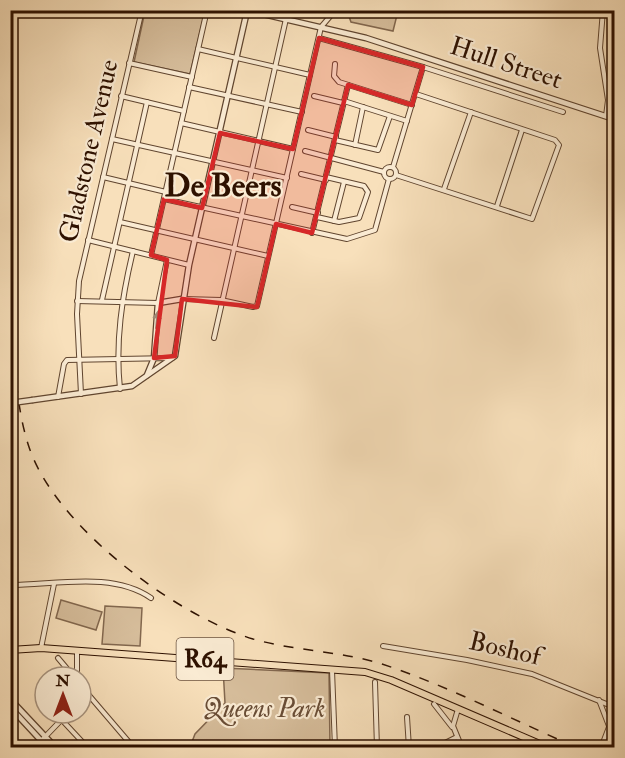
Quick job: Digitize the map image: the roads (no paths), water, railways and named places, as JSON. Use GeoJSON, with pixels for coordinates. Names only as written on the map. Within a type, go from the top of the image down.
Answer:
{"type":"FeatureCollection","features":[{"type":"Feature","properties":{"kind":"main road","name":"R64"},"geometry":{"type":"LineString","coordinates":[[10,650],[41,648],[332,669],[377,675],[549,747]]}},
{"type":"Feature","properties":{"kind":"street","name":"Gladstone Avenue"},"geometry":{"type":"LineString","coordinates":[[81,394],[77,301],[88,240],[142,10]]}},
{"type":"Feature","properties":{"kind":"street"},"geometry":{"type":"LineString","coordinates":[[151,255],[207,10]]}},
{"type":"Feature","properties":{"kind":"street"},"geometry":{"type":"LineString","coordinates":[[11,403],[120,388],[146,378],[174,358],[177,352],[182,299],[189,265],[247,10]]}},
{"type":"Feature","properties":{"kind":"street","name":"Hull Street"},"geometry":{"type":"LineString","coordinates":[[247,10],[366,38],[615,119]]}},
{"type":"Feature","properties":{"kind":"street"},"geometry":{"type":"LineString","coordinates":[[214,338],[232,248],[288,10]]}},
{"type":"Feature","properties":{"kind":"street"},"geometry":{"type":"LineString","coordinates":[[603,10],[600,48],[608,100],[606,116]]}},
{"type":"Feature","properties":{"kind":"street"},"geometry":{"type":"LineString","coordinates":[[77,301],[122,300],[158,303],[182,299],[221,300],[257,307],[321,27],[333,13]]}},
{"type":"Feature","properties":{"kind":"street","name":"Hull Street"},"geometry":{"type":"LineString","coordinates":[[319,38],[423,67],[393,167]]}},
{"type":"Feature","properties":{"kind":"street"},"geometry":{"type":"LineString","coordinates":[[198,49],[310,75]]}},
{"type":"Feature","properties":{"kind":"street"},"geometry":{"type":"LineString","coordinates":[[129,63],[192,77]]}},
{"type":"Feature","properties":{"kind":"street"},"geometry":{"type":"LineString","coordinates":[[335,64],[335,79],[412,105]]}},
{"type":"Feature","properties":{"kind":"street"},"geometry":{"type":"LineString","coordinates":[[423,67],[563,112]]}},
{"type":"Feature","properties":{"kind":"street"},"geometry":{"type":"LineString","coordinates":[[312,233],[348,85]]}},
{"type":"Feature","properties":{"kind":"street"},"geometry":{"type":"LineString","coordinates":[[189,87],[302,112]]}},
{"type":"Feature","properties":{"kind":"street"},"geometry":{"type":"LineString","coordinates":[[164,199],[343,239],[372,232],[377,227],[389,179],[396,175],[532,219],[558,143],[416,94]]}},
{"type":"Feature","properties":{"kind":"street"},"geometry":{"type":"LineString","coordinates":[[121,96],[184,111]]}},
{"type":"Feature","properties":{"kind":"street"},"geometry":{"type":"LineString","coordinates":[[314,96],[363,107],[408,121]]}},
{"type":"Feature","properties":{"kind":"street"},"geometry":{"type":"LineString","coordinates":[[102,300],[147,102]]}},
{"type":"Feature","properties":{"kind":"street"},"geometry":{"type":"LineString","coordinates":[[354,145],[363,107]]}},
{"type":"Feature","properties":{"kind":"street"},"geometry":{"type":"LineString","coordinates":[[444,189],[471,112]]}},
{"type":"Feature","properties":{"kind":"street"},"geometry":{"type":"LineString","coordinates":[[308,130],[354,145],[379,149],[390,116]]}},
{"type":"Feature","properties":{"kind":"street"},"geometry":{"type":"LineString","coordinates":[[181,123],[293,149]]}},
{"type":"Feature","properties":{"kind":"street"},"geometry":{"type":"LineString","coordinates":[[497,206],[522,130]]}},
{"type":"Feature","properties":{"kind":"street"},"geometry":{"type":"LineString","coordinates":[[112,139],[287,178]]}},
{"type":"Feature","properties":{"kind":"street"},"geometry":{"type":"LineString","coordinates":[[305,151],[384,172],[389,179]]}},
{"type":"Feature","properties":{"kind":"street"},"geometry":{"type":"LineString","coordinates":[[384,172],[393,167],[396,175]]}},
{"type":"Feature","properties":{"kind":"street"},"geometry":{"type":"LineString","coordinates":[[292,207],[334,220],[350,221],[359,218],[363,213],[368,189],[301,174]]}},
{"type":"Feature","properties":{"kind":"street"},"geometry":{"type":"LineString","coordinates":[[103,177],[166,192]]}},
{"type":"Feature","properties":{"kind":"street"},"geometry":{"type":"LineString","coordinates":[[334,220],[344,182]]}},
{"type":"Feature","properties":{"kind":"street"},"geometry":{"type":"LineString","coordinates":[[120,222],[268,256]]}},
{"type":"Feature","properties":{"kind":"street"},"geometry":{"type":"LineString","coordinates":[[88,240],[189,265]]}},
{"type":"Feature","properties":{"kind":"street"},"geometry":{"type":"LineString","coordinates":[[120,388],[117,359],[122,300],[133,251]]}},
{"type":"Feature","properties":{"kind":"street"},"geometry":{"type":"LineString","coordinates":[[146,378],[154,358],[158,303],[167,260]]}},
{"type":"Feature","properties":{"kind":"street"},"geometry":{"type":"LineString","coordinates":[[58,397],[64,364],[67,360],[174,358]]}},
{"type":"Feature","properties":{"kind":"street"},"geometry":{"type":"LineString","coordinates":[[11,586],[111,582],[137,589],[151,598]]}},
{"type":"Feature","properties":{"kind":"street"},"geometry":{"type":"LineString","coordinates":[[41,648],[54,584]]}},
{"type":"Feature","properties":{"kind":"street","name":"Boshof"},"geometry":{"type":"LineString","coordinates":[[383,646],[532,674],[615,707]]}},
{"type":"Feature","properties":{"kind":"street"},"geometry":{"type":"LineString","coordinates":[[77,651],[77,665]]}},
{"type":"Feature","properties":{"kind":"street"},"geometry":{"type":"LineString","coordinates":[[58,658],[64,665]]}},
{"type":"Feature","properties":{"kind":"street"},"geometry":{"type":"LineString","coordinates":[[332,669],[335,747]]}},
{"type":"Feature","properties":{"kind":"street"},"geometry":{"type":"LineString","coordinates":[[375,682],[377,747]]}},
{"type":"Feature","properties":{"kind":"street"},"geometry":{"type":"LineString","coordinates":[[10,699],[48,747]]}},
{"type":"Feature","properties":{"kind":"street"},"geometry":{"type":"LineString","coordinates":[[93,700],[134,747]]}},
{"type":"Feature","properties":{"kind":"street"},"geometry":{"type":"LineString","coordinates":[[599,700],[609,727]]}},
{"type":"Feature","properties":{"kind":"street"},"geometry":{"type":"LineString","coordinates":[[434,704],[454,730],[462,747]]}},
{"type":"Feature","properties":{"kind":"street"},"geometry":{"type":"LineString","coordinates":[[10,707],[56,747]]}},
{"type":"Feature","properties":{"kind":"street"},"geometry":{"type":"LineString","coordinates":[[454,730],[453,724],[459,709]]}},
{"type":"Feature","properties":{"kind":"street"},"geometry":{"type":"LineString","coordinates":[[601,747],[615,714]]}},
{"type":"Feature","properties":{"kind":"street"},"geometry":{"type":"LineString","coordinates":[[407,717],[409,747]]}},
{"type":"Feature","properties":{"kind":"street"},"geometry":{"type":"LineString","coordinates":[[43,738],[55,725]]}},
{"type":"Feature","properties":{"kind":"street"},"geometry":{"type":"LineString","coordinates":[[67,725],[88,747]]}},
{"type":"Feature","properties":{"kind":"street"},"geometry":{"type":"LineString","coordinates":[[435,747],[458,737]]}},
{"type":"Feature","properties":{"kind":"railway"},"geometry":{"type":"LineString","coordinates":[[10,303],[20,412],[29,447],[43,477],[64,507],[122,564],[155,589],[222,627],[269,643],[350,656],[382,664],[456,693],[578,748]]}},
{"type":"Feature","properties":{"kind":"district","name":"De Beers"},"geometry":{"type":"Point","coordinates":[223,186]}},
{"type":"Feature","properties":{"kind":"park label","name":"Queens Park"},"geometry":{"type":"Point","coordinates":[264,709]}}]}
